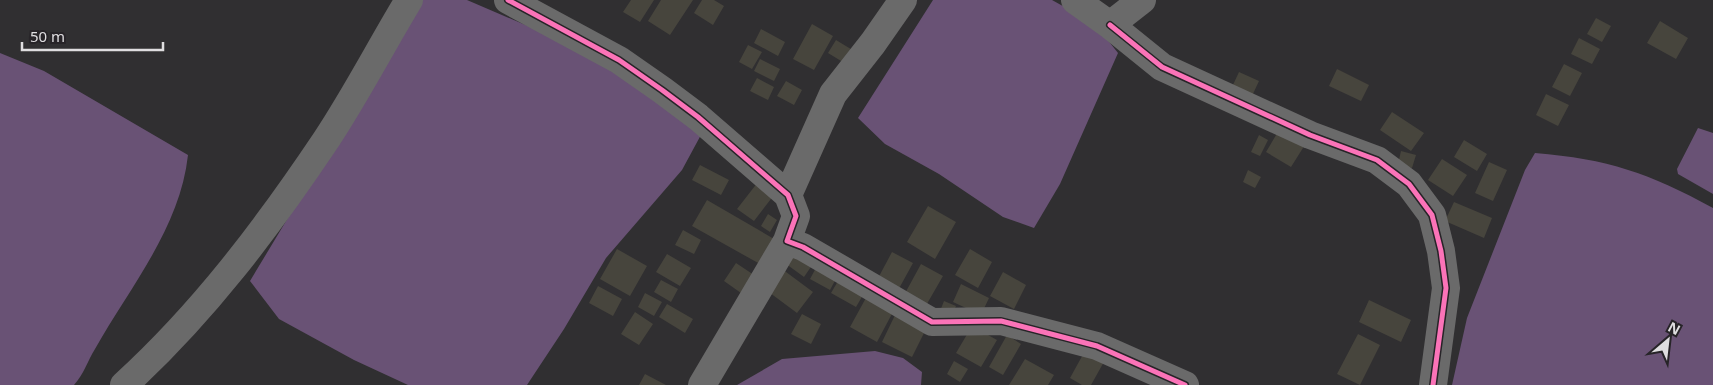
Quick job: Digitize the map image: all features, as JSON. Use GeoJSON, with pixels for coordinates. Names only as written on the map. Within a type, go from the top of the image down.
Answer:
{"type":"FeatureCollection","features":[{"type":"Feature","properties":{"kind":"street"},"geometry":{"type":"LineString","coordinates":[[124,385],[158,354],[225,280],[272,218],[327,139],[409,0]]}},
{"type":"Feature","properties":{"kind":"street"},"geometry":{"type":"LineString","coordinates":[[508,0],[618,60],[654,85],[698,117],[788,195],[796,216],[787,241],[702,385]]}},
{"type":"Feature","properties":{"kind":"street"},"geometry":{"type":"LineString","coordinates":[[788,195],[833,94],[873,43],[903,0]]}},
{"type":"Feature","properties":{"kind":"street"},"geometry":{"type":"LineString","coordinates":[[1075,0],[1110,25],[1162,67],[1310,135],[1377,160],[1409,184],[1432,214],[1441,251],[1446,288],[1433,385]]}},
{"type":"Feature","properties":{"kind":"street"},"geometry":{"type":"LineString","coordinates":[[1110,25],[1142,0]]}},
{"type":"Feature","properties":{"kind":"street"},"geometry":{"type":"LineString","coordinates":[[787,241],[803,247],[932,322],[1001,320],[1097,346],[1185,385]]}},
{"type":"Feature","properties":{"kind":"shaded area"},"geometry":{"type":"Polygon","coordinates":[[[419,0],[467,0],[593,54],[702,133],[682,170],[606,258],[564,329],[527,385],[408,385],[354,360],[279,319],[250,281],[419,0]]]}},
{"type":"Feature","properties":{"kind":"shaded area"},"geometry":{"type":"Polygon","coordinates":[[[933,0],[1052,0],[1095,24],[1118,53],[1060,184],[1034,228],[1003,217],[939,174],[885,144],[858,118],[933,0]]]}},
{"type":"Feature","properties":{"kind":"shaded area"},"geometry":{"type":"Polygon","coordinates":[[[0,53],[44,71],[188,155],[183,182],[164,232],[152,256],[74,385],[0,385],[0,53]]]}},
{"type":"Feature","properties":{"kind":"shaded area"},"geometry":{"type":"Polygon","coordinates":[[[1698,128],[1713,133],[1713,194],[1678,174],[1677,169],[1698,128]]]}},
{"type":"Feature","properties":{"kind":"shaded area"},"geometry":{"type":"Polygon","coordinates":[[[1535,153],[1585,159],[1627,170],[1668,185],[1713,208],[1713,385],[1452,385],[1467,318],[1525,170],[1535,153]]]}},
{"type":"Feature","properties":{"kind":"shaded area"},"geometry":{"type":"Polygon","coordinates":[[[875,351],[903,358],[922,372],[921,385],[737,385],[782,359],[875,351]]]}},
{"type":"Feature","properties":{"kind":"building"},"geometry":{"type":"Polygon","coordinates":[[[631,0],[654,0],[640,22],[623,12],[631,0]]]}},
{"type":"Feature","properties":{"kind":"building"},"geometry":{"type":"Polygon","coordinates":[[[661,0],[693,0],[670,35],[648,21],[661,0]]]}},
{"type":"Feature","properties":{"kind":"building"},"geometry":{"type":"Polygon","coordinates":[[[702,0],[714,0],[724,6],[713,25],[694,13],[702,0]]]}},
{"type":"Feature","properties":{"kind":"building"},"geometry":{"type":"Polygon","coordinates":[[[1596,18],[1611,26],[1602,42],[1587,34],[1596,18]]]}},
{"type":"Feature","properties":{"kind":"building"},"geometry":{"type":"Polygon","coordinates":[[[1660,21],[1688,38],[1676,59],[1647,43],[1660,21]]]}},
{"type":"Feature","properties":{"kind":"building"},"geometry":{"type":"Polygon","coordinates":[[[812,24],[833,36],[814,70],[793,59],[812,24]]]}},
{"type":"Feature","properties":{"kind":"building"},"geometry":{"type":"Polygon","coordinates":[[[761,29],[785,42],[778,56],[754,43],[761,29]]]}},
{"type":"Feature","properties":{"kind":"building"},"geometry":{"type":"Polygon","coordinates":[[[1579,38],[1600,49],[1592,64],[1571,54],[1579,38]]]}},
{"type":"Feature","properties":{"kind":"building"},"geometry":{"type":"Polygon","coordinates":[[[836,40],[859,54],[851,67],[828,53],[836,40]]]}},
{"type":"Feature","properties":{"kind":"building"},"geometry":{"type":"Polygon","coordinates":[[[748,45],[762,52],[752,69],[739,62],[748,45]]]}},
{"type":"Feature","properties":{"kind":"building"},"geometry":{"type":"Polygon","coordinates":[[[760,59],[780,69],[774,81],[754,71],[760,59]]]}},
{"type":"Feature","properties":{"kind":"building"},"geometry":{"type":"Polygon","coordinates":[[[1564,64],[1582,73],[1570,96],[1552,87],[1564,64]]]}},
{"type":"Feature","properties":{"kind":"building"},"geometry":{"type":"Polygon","coordinates":[[[1337,69],[1369,85],[1361,101],[1329,86],[1337,69]]]}},
{"type":"Feature","properties":{"kind":"building"},"geometry":{"type":"Polygon","coordinates":[[[1239,72],[1259,81],[1252,96],[1232,87],[1239,72]]]}},
{"type":"Feature","properties":{"kind":"building"},"geometry":{"type":"Polygon","coordinates":[[[757,78],[774,87],[768,100],[750,91],[757,78]]]}},
{"type":"Feature","properties":{"kind":"building"},"geometry":{"type":"Polygon","coordinates":[[[786,81],[802,90],[794,105],[777,96],[786,81]]]}},
{"type":"Feature","properties":{"kind":"building"},"geometry":{"type":"Polygon","coordinates":[[[1546,94],[1569,105],[1558,126],[1536,115],[1546,94]]]}},
{"type":"Feature","properties":{"kind":"building"},"geometry":{"type":"Polygon","coordinates":[[[1392,112],[1424,133],[1411,151],[1380,130],[1392,112]]]}},
{"type":"Feature","properties":{"kind":"building"},"geometry":{"type":"Polygon","coordinates":[[[1282,125],[1308,140],[1291,167],[1266,152],[1282,125]]]}},
{"type":"Feature","properties":{"kind":"building"},"geometry":{"type":"Polygon","coordinates":[[[1259,135],[1268,140],[1260,156],[1251,152],[1259,135]]]}},
{"type":"Feature","properties":{"kind":"building"},"geometry":{"type":"Polygon","coordinates":[[[1464,140],[1487,154],[1477,171],[1454,157],[1464,140]]]}},
{"type":"Feature","properties":{"kind":"building"},"geometry":{"type":"Polygon","coordinates":[[[1401,151],[1416,155],[1412,168],[1398,164],[1401,151]]]}},
{"type":"Feature","properties":{"kind":"building"},"geometry":{"type":"Polygon","coordinates":[[[1442,159],[1467,175],[1453,196],[1428,180],[1442,159]]]}},
{"type":"Feature","properties":{"kind":"building"},"geometry":{"type":"Polygon","coordinates":[[[1489,162],[1507,170],[1493,201],[1475,193],[1489,162]]]}},
{"type":"Feature","properties":{"kind":"building"},"geometry":{"type":"Polygon","coordinates":[[[700,165],[729,180],[721,195],[692,180],[700,165]]]}},
{"type":"Feature","properties":{"kind":"building"},"geometry":{"type":"Polygon","coordinates":[[[1248,170],[1261,177],[1255,188],[1243,182],[1248,170]]]}},
{"type":"Feature","properties":{"kind":"building"},"geometry":{"type":"Polygon","coordinates":[[[758,182],[774,195],[754,221],[737,209],[758,182]]]}},
{"type":"Feature","properties":{"kind":"building"},"geometry":{"type":"Polygon","coordinates":[[[707,200],[781,243],[767,268],[692,226],[707,200]]]}},
{"type":"Feature","properties":{"kind":"building"},"geometry":{"type":"Polygon","coordinates":[[[1454,202],[1492,218],[1484,238],[1445,221],[1454,202]]]}},
{"type":"Feature","properties":{"kind":"building"},"geometry":{"type":"Polygon","coordinates":[[[928,206],[956,222],[935,259],[907,242],[928,206]]]}},
{"type":"Feature","properties":{"kind":"building"},"geometry":{"type":"Polygon","coordinates":[[[768,214],[777,220],[770,232],[761,226],[768,214]]]}},
{"type":"Feature","properties":{"kind":"building"},"geometry":{"type":"Polygon","coordinates":[[[683,230],[701,240],[694,254],[675,245],[683,230]]]}},
{"type":"Feature","properties":{"kind":"building"},"geometry":{"type":"Polygon","coordinates":[[[793,246],[815,261],[804,277],[782,261],[793,246]]]}},
{"type":"Feature","properties":{"kind":"building"},"geometry":{"type":"Polygon","coordinates":[[[617,249],[647,266],[630,296],[600,279],[617,249]]]}},
{"type":"Feature","properties":{"kind":"building"},"geometry":{"type":"Polygon","coordinates":[[[970,249],[992,262],[978,288],[955,275],[970,249]]]}},
{"type":"Feature","properties":{"kind":"building"},"geometry":{"type":"Polygon","coordinates":[[[892,252],[913,263],[896,294],[876,282],[892,252]]]}},
{"type":"Feature","properties":{"kind":"building"},"geometry":{"type":"Polygon","coordinates":[[[667,254],[691,268],[680,286],[656,272],[667,254]]]}},
{"type":"Feature","properties":{"kind":"building"},"geometry":{"type":"Polygon","coordinates":[[[736,263],[754,275],[741,293],[724,281],[736,263]]]}},
{"type":"Feature","properties":{"kind":"building"},"geometry":{"type":"Polygon","coordinates":[[[818,264],[838,275],[830,290],[810,279],[818,264]]]}},
{"type":"Feature","properties":{"kind":"building"},"geometry":{"type":"Polygon","coordinates":[[[921,264],[943,276],[924,309],[903,297],[921,264]]]}},
{"type":"Feature","properties":{"kind":"building"},"geometry":{"type":"Polygon","coordinates":[[[778,266],[813,292],[797,313],[762,287],[778,266]]]}},
{"type":"Feature","properties":{"kind":"building"},"geometry":{"type":"Polygon","coordinates":[[[1003,272],[1026,285],[1014,309],[990,296],[1003,272]]]}},
{"type":"Feature","properties":{"kind":"building"},"geometry":{"type":"Polygon","coordinates":[[[841,276],[866,290],[856,307],[831,293],[841,276]]]}},
{"type":"Feature","properties":{"kind":"building"},"geometry":{"type":"Polygon","coordinates":[[[661,280],[678,289],[671,302],[654,292],[661,280]]]}},
{"type":"Feature","properties":{"kind":"building"},"geometry":{"type":"Polygon","coordinates":[[[961,284],[989,298],[981,315],[953,302],[961,284]]]}},
{"type":"Feature","properties":{"kind":"building"},"geometry":{"type":"Polygon","coordinates":[[[598,286],[622,299],[613,316],[589,303],[598,286]]]}},
{"type":"Feature","properties":{"kind":"building"},"geometry":{"type":"Polygon","coordinates":[[[645,293],[662,302],[654,316],[638,307],[645,293]]]}},
{"type":"Feature","properties":{"kind":"building"},"geometry":{"type":"Polygon","coordinates":[[[867,296],[894,310],[877,342],[850,327],[867,296]]]}},
{"type":"Feature","properties":{"kind":"building"},"geometry":{"type":"Polygon","coordinates":[[[1369,300],[1411,320],[1401,342],[1359,322],[1369,300]]]}},
{"type":"Feature","properties":{"kind":"building"},"geometry":{"type":"Polygon","coordinates":[[[944,301],[956,306],[952,316],[940,311],[944,301]]]}},
{"type":"Feature","properties":{"kind":"building"},"geometry":{"type":"Polygon","coordinates":[[[667,304],[693,319],[685,333],[659,317],[667,304]]]}},
{"type":"Feature","properties":{"kind":"building"},"geometry":{"type":"Polygon","coordinates":[[[897,311],[927,327],[912,357],[882,342],[897,311]]]}},
{"type":"Feature","properties":{"kind":"building"},"geometry":{"type":"Polygon","coordinates":[[[635,312],[653,324],[639,345],[621,334],[635,312]]]}},
{"type":"Feature","properties":{"kind":"building"},"geometry":{"type":"Polygon","coordinates":[[[802,314],[821,324],[811,344],[791,334],[802,314]]]}},
{"type":"Feature","properties":{"kind":"building"},"geometry":{"type":"Polygon","coordinates":[[[972,326],[997,340],[981,367],[956,353],[972,326]]]}},
{"type":"Feature","properties":{"kind":"building"},"geometry":{"type":"Polygon","coordinates":[[[1358,334],[1380,345],[1360,385],[1337,374],[1358,334]]]}},
{"type":"Feature","properties":{"kind":"building"},"geometry":{"type":"Polygon","coordinates":[[[1007,335],[1021,344],[1003,375],[989,367],[1007,335]]]}},
{"type":"Feature","properties":{"kind":"building"},"geometry":{"type":"Polygon","coordinates":[[[1086,349],[1105,360],[1091,385],[1082,385],[1070,378],[1086,349]]]}},
{"type":"Feature","properties":{"kind":"building"},"geometry":{"type":"Polygon","coordinates":[[[1025,359],[1054,375],[1048,385],[1009,385],[1025,359]]]}},
{"type":"Feature","properties":{"kind":"building"},"geometry":{"type":"Polygon","coordinates":[[[954,361],[968,369],[960,382],[947,374],[954,361]]]}},
{"type":"Feature","properties":{"kind":"building"},"geometry":{"type":"Polygon","coordinates":[[[645,374],[666,385],[639,385],[645,374]]]}},
{"type":"Feature","properties":{"kind":"cycle path"},"geometry":{"type":"LineString","coordinates":[[508,0],[619,60],[698,117],[788,195],[796,216],[787,241],[803,247],[932,322],[1001,321],[1097,346],[1185,385]]}},
{"type":"Feature","properties":{"kind":"cycle path"},"geometry":{"type":"LineString","coordinates":[[1110,25],[1162,67],[1310,135],[1377,160],[1409,184],[1432,215],[1441,251],[1446,288],[1433,385]]}}]}
